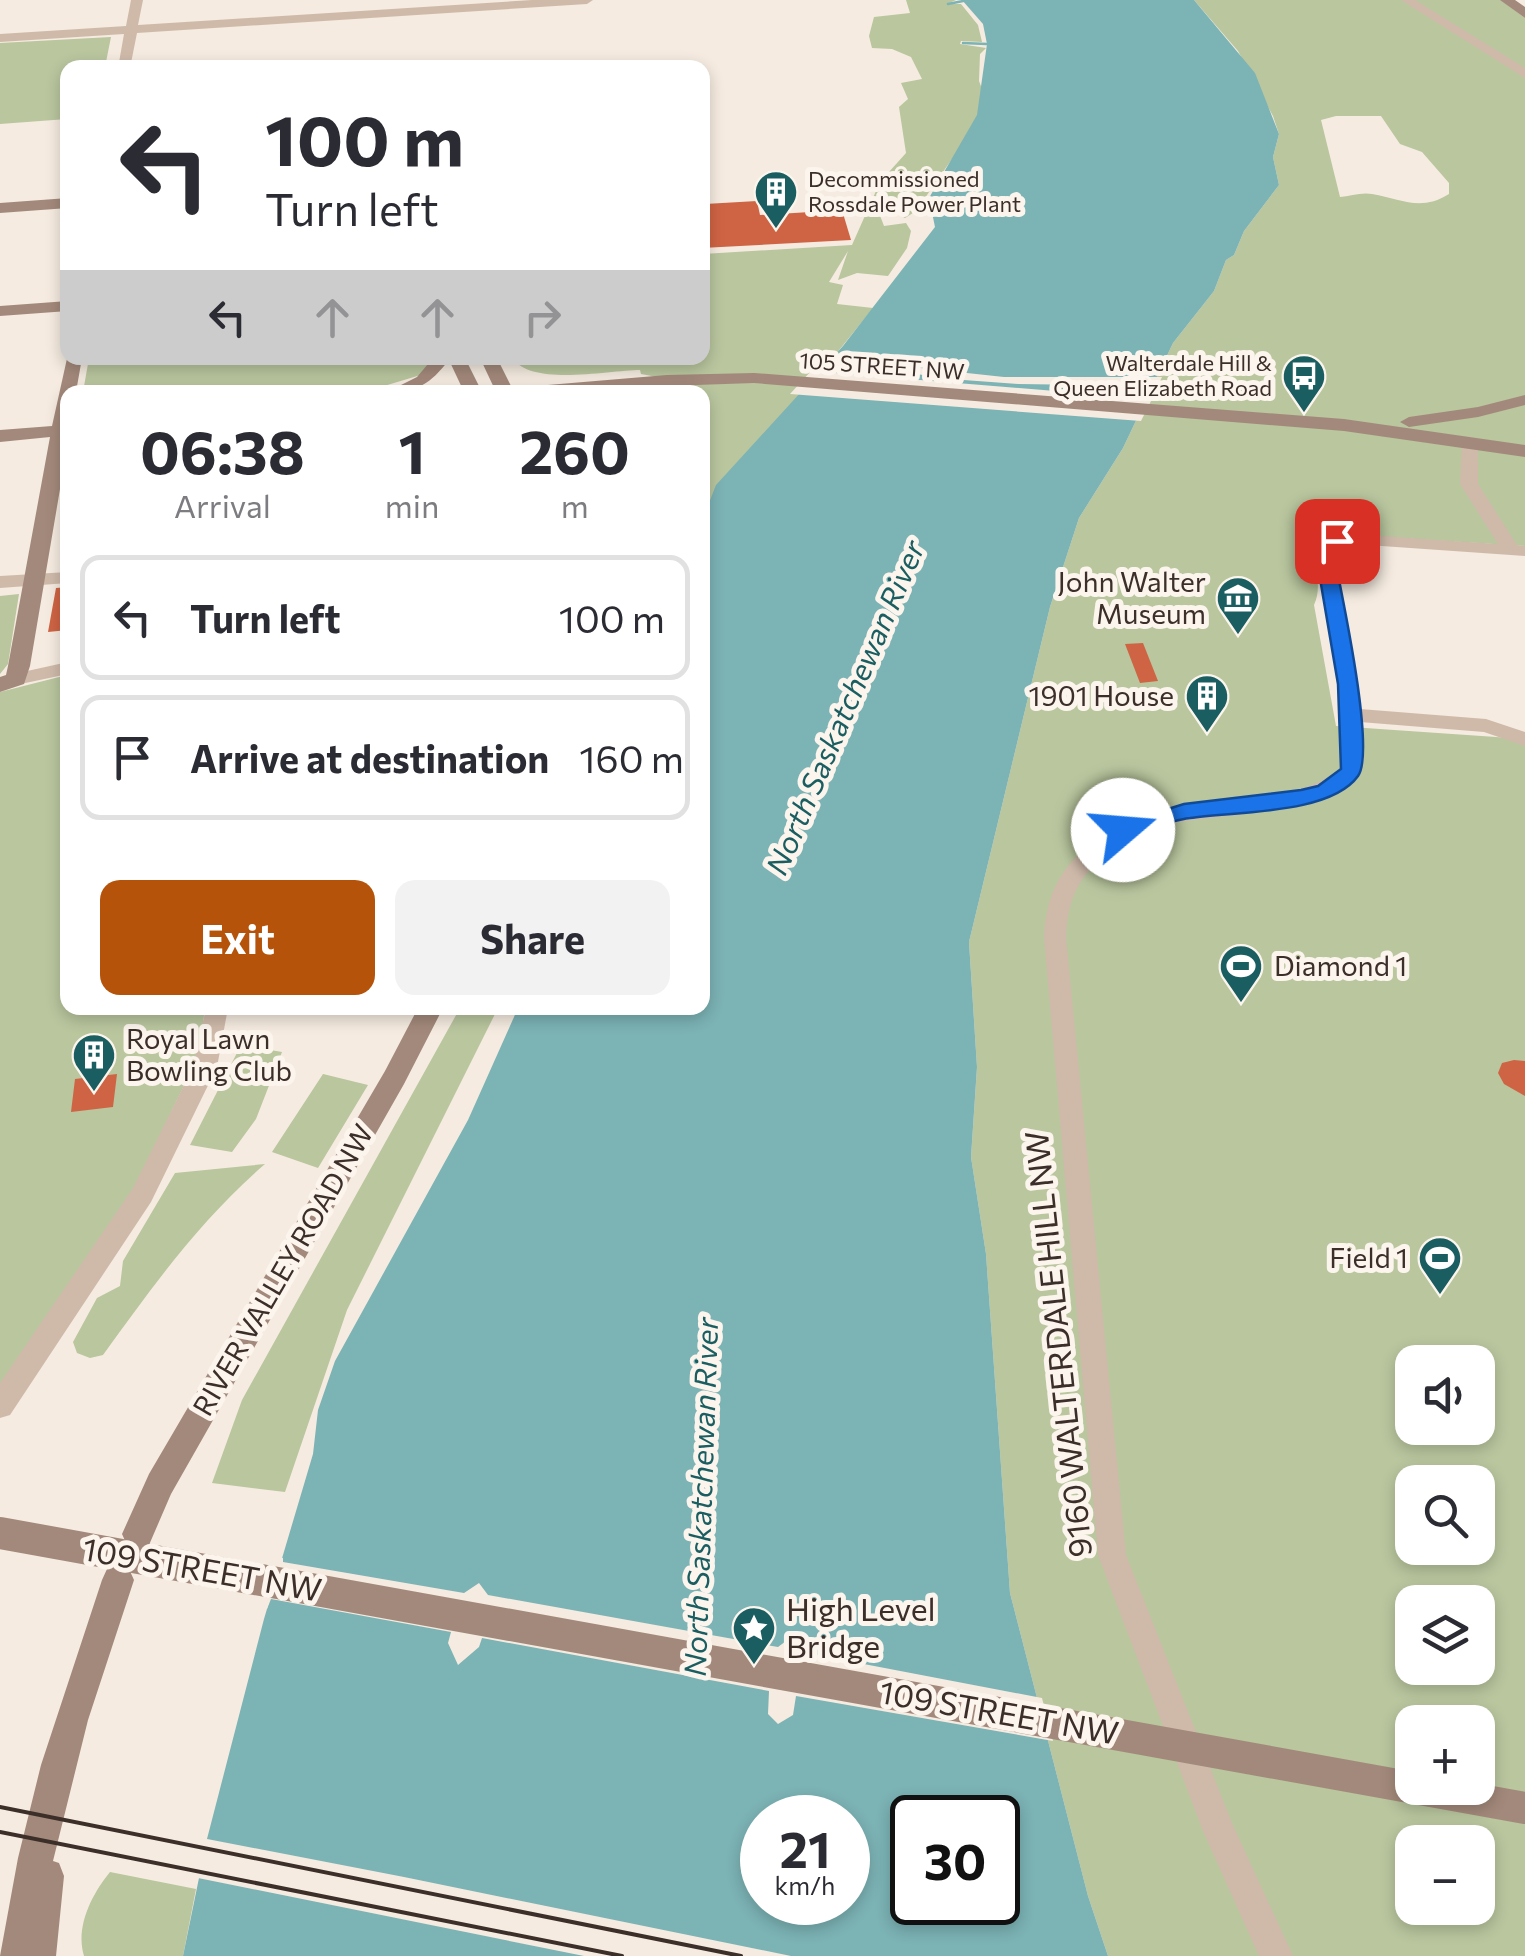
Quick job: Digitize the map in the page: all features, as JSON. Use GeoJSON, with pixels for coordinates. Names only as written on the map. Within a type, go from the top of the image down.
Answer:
{"type":"FeatureCollection","features":[{"type":"Feature","properties":{"kind":"main road"},"geometry":{"type":"LineString","coordinates":[[1507,0],[1525,14]]}},
{"type":"Feature","properties":{"kind":"main road"},"geometry":{"type":"LineString","coordinates":[[0,208],[60,204]]}},
{"type":"Feature","properties":{"kind":"main road"},"geometry":{"type":"LineString","coordinates":[[0,311],[60,307]]}},
{"type":"Feature","properties":{"kind":"main road"},"geometry":{"type":"LineString","coordinates":[[412,385],[423,380],[436,365]]}},
{"type":"Feature","properties":{"kind":"main road","name":"105 STREET NW"},"geometry":{"type":"LineString","coordinates":[[622,385],[725,378],[1344,425]]}},
{"type":"Feature","properties":{"kind":"main road"},"geometry":{"type":"LineString","coordinates":[[1344,425],[1434,420],[1525,400]]}},
{"type":"Feature","properties":{"kind":"main road"},"geometry":{"type":"LineString","coordinates":[[1344,425],[1525,451]]}},
{"type":"Feature","properties":{"kind":"main road"},"geometry":{"type":"LineString","coordinates":[[0,436],[60,431]]}},
{"type":"Feature","properties":{"kind":"main road"},"geometry":{"type":"LineString","coordinates":[[8,682],[35,580],[60,452]]}},
{"type":"Feature","properties":{"kind":"main road","name":"RIVER VALLEY ROAD NW"},"geometry":{"type":"LineString","coordinates":[[138,1534],[160,1484],[395,1077],[426,1015]]}},
{"type":"Feature","properties":{"kind":"main road","name":"109 STREET NW"},"geometry":{"type":"LineString","coordinates":[[0,1533],[1525,1808]]}},
{"type":"Feature","properties":{"kind":"main road"},"geometry":{"type":"LineString","coordinates":[[16,1956],[48,1793],[91,1650],[118,1580]]}},
{"type":"Feature","properties":{"kind":"main road"},"geometry":{"type":"LineString","coordinates":[[38,1956],[44,1886],[91,1650]]}},
{"type":"Feature","properties":{"kind":"street"},"geometry":{"type":"LineString","coordinates":[[125,60],[136,0]]}},
{"type":"Feature","properties":{"kind":"street"},"geometry":{"type":"LineString","coordinates":[[0,38],[396,6],[587,0]]}},
{"type":"Feature","properties":{"kind":"street"},"geometry":{"type":"LineString","coordinates":[[1407,0],[1525,74]]}},
{"type":"Feature","properties":{"kind":"street"},"geometry":{"type":"LineString","coordinates":[[1470,441],[1469,484],[1481,506],[1520,546]]}},
{"type":"Feature","properties":{"kind":"street"},"geometry":{"type":"LineString","coordinates":[[1520,546],[1352,539],[1328,546],[1326,563],[1351,715],[1486,726],[1525,738]]}},
{"type":"Feature","properties":{"kind":"street"},"geometry":{"type":"LineString","coordinates":[[0,582],[60,578]]}},
{"type":"Feature","properties":{"kind":"street"},"geometry":{"type":"LineString","coordinates":[[8,682],[60,670]]}},
{"type":"Feature","properties":{"kind":"street","name":"9160 WALTERDALE HILL NW"},"geometry":{"type":"LineString","coordinates":[[1276,1956],[1219,1831],[1112,1556],[1055,937],[1067,876],[1123,830],[1149,820],[1325,791],[1350,772],[1354,757],[1351,715]]}},
{"type":"Feature","properties":{"kind":"street"},"geometry":{"type":"LineString","coordinates":[[0,1406],[142,1195],[205,1067],[216,1015]]}},
{"type":"Feature","properties":{"kind":"green space"},"geometry":{"type":"Polygon","coordinates":[[[906,0],[956,0],[947,4],[961,4],[978,25],[982,42],[960,44],[986,48],[980,54],[979,81],[984,94],[974,127],[916,211],[905,218],[894,212],[879,213],[884,226],[906,223],[911,231],[907,248],[888,276],[857,273],[838,280],[848,251],[829,282],[843,285],[837,304],[873,308],[710,510],[710,385],[687,385],[694,384],[641,374],[640,370],[553,375],[520,365],[710,365],[710,254],[852,245],[880,182],[906,153],[899,107],[908,99],[901,83],[922,79],[911,57],[892,49],[872,48],[869,36],[874,17],[910,13],[906,0]]]}},
{"type":"Feature","properties":{"kind":"green space"},"geometry":{"type":"Polygon","coordinates":[[[1194,0],[1501,0],[1525,18],[1525,546],[1319,533],[1314,605],[1336,726],[1525,739],[1525,1956],[1108,1956],[1088,1896],[1010,1593],[986,1254],[971,1157],[977,1067],[969,942],[1050,607],[1079,518],[1123,448],[1173,343],[1214,291],[1226,260],[1234,255],[1244,231],[1279,185],[1273,157],[1279,134],[1238,51],[1194,0]],[[1381,116],[1321,120],[1340,197],[1368,194],[1420,203],[1449,194],[1449,183],[1422,152],[1400,144],[1381,116]]]}},
{"type":"Feature","properties":{"kind":"green space"},"geometry":{"type":"Polygon","coordinates":[[[111,37],[106,60],[60,60],[60,120],[0,124],[0,43],[111,37]]]}},
{"type":"Feature","properties":{"kind":"green space"},"geometry":{"type":"Polygon","coordinates":[[[88,365],[430,365],[424,374],[387,385],[84,385],[88,365]]]}},
{"type":"Feature","properties":{"kind":"green space"},"geometry":{"type":"Polygon","coordinates":[[[19,594],[8,664],[0,674],[0,596],[19,594]]]}},
{"type":"Feature","properties":{"kind":"green space"},"geometry":{"type":"Polygon","coordinates":[[[60,677],[60,1015],[204,1015],[199,1055],[118,1221],[0,1389],[0,692],[60,677]]]}},
{"type":"Feature","properties":{"kind":"green space"},"geometry":{"type":"Polygon","coordinates":[[[456,1015],[494,1015],[347,1310],[285,1492],[212,1483],[242,1400],[456,1015]]]}},
{"type":"Feature","properties":{"kind":"green space"},"geometry":{"type":"Polygon","coordinates":[[[241,1045],[282,1052],[256,1119],[232,1152],[190,1145],[241,1045]]]}},
{"type":"Feature","properties":{"kind":"green space"},"geometry":{"type":"Polygon","coordinates":[[[323,1074],[368,1085],[318,1168],[272,1152],[323,1074]]]}},
{"type":"Feature","properties":{"kind":"green space"},"geometry":{"type":"Polygon","coordinates":[[[265,1164],[198,1231],[103,1355],[90,1358],[77,1353],[73,1342],[97,1298],[120,1286],[123,1261],[175,1173],[265,1164]]]}},
{"type":"Feature","properties":{"kind":"green space"},"geometry":{"type":"Polygon","coordinates":[[[110,1872],[196,1889],[183,1956],[84,1956],[82,1934],[87,1911],[110,1872]]]}},
{"type":"Feature","properties":{"kind":"water","name":"North Saskatchewan River"},"geometry":{"type":"Polygon","coordinates":[[[962,0],[1194,0],[1255,73],[1279,134],[1273,157],[1279,185],[1244,231],[1234,255],[1226,260],[1214,291],[1173,343],[1123,448],[1079,518],[1050,607],[969,942],[977,1067],[971,1157],[986,1254],[1010,1593],[1088,1896],[1108,1956],[183,1956],[207,1839],[264,1619],[313,1454],[318,1410],[335,1361],[468,1120],[515,1015],[710,1015],[710,500],[716,485],[843,346],[935,227],[929,198],[977,115],[987,44],[983,24],[962,0]]]}},
{"type":"Feature","properties":{"kind":"pier"},"geometry":{"type":"Polygon","coordinates":[[[829,353],[1004,377],[1162,377],[1158,386],[1018,384],[950,379],[822,360],[829,353]]]}},
{"type":"Feature","properties":{"kind":"pier"},"geometry":{"type":"Polygon","coordinates":[[[811,371],[1152,399],[1141,421],[790,394],[811,371]]]}},
{"type":"Feature","properties":{"kind":"pier"},"geometry":{"type":"Polygon","coordinates":[[[277,1557],[283,1558],[283,1562],[464,1593],[479,1583],[488,1595],[778,1647],[790,1638],[801,1652],[1042,1698],[1053,1741],[796,1696],[793,1715],[778,1724],[768,1714],[769,1691],[482,1638],[479,1647],[458,1665],[448,1643],[451,1632],[271,1599],[267,1609],[262,1608],[277,1557]]]}},
{"type":"Feature","properties":{"kind":"pier"},"geometry":{"type":"Polygon","coordinates":[[[202,1838],[791,1956],[584,1956],[193,1877],[202,1838]]]}},
{"type":"Feature","properties":{"kind":"building","name":"Decommissioned Rossdale Power Plant"},"geometry":{"type":"Polygon","coordinates":[[[757,201],[760,215],[842,210],[851,240],[710,248],[710,204],[757,201]]]}},
{"type":"Feature","properties":{"kind":"building"},"geometry":{"type":"Polygon","coordinates":[[[56,588],[60,588],[60,631],[48,632],[56,588]]]}},
{"type":"Feature","properties":{"kind":"building"},"geometry":{"type":"Polygon","coordinates":[[[1143,643],[1158,681],[1140,683],[1125,644],[1143,643]]]}},
{"type":"Feature","properties":{"kind":"building"},"geometry":{"type":"Polygon","coordinates":[[[1525,1061],[1525,1096],[1504,1084],[1498,1073],[1502,1063],[1525,1061]]]}},
{"type":"Feature","properties":{"kind":"building","name":"Royal Lawn Bowling Club"},"geometry":{"type":"Polygon","coordinates":[[[117,1074],[113,1107],[71,1112],[75,1079],[117,1074]]]}},
{"type":"Feature","properties":{"kind":"waterway"},"geometry":{"type":"LineString","coordinates":[[948,4],[963,1]]}},
{"type":"Feature","properties":{"kind":"waterway"},"geometry":{"type":"LineString","coordinates":[[963,43],[987,44]]}},
{"type":"Feature","properties":{"kind":"tram line"},"geometry":{"type":"LineString","coordinates":[[0,1534],[1395,1784]]}},
{"type":"Feature","properties":{"kind":"tram line"},"geometry":{"type":"LineString","coordinates":[[1495,1803],[1525,1808]]}},
{"type":"Feature","properties":{"kind":"tram line"},"geometry":{"type":"LineString","coordinates":[[0,1807],[741,1956]]}},
{"type":"Feature","properties":{"kind":"tram line"},"geometry":{"type":"LineString","coordinates":[[0,1832],[622,1956]]}},
{"type":"Feature","properties":{"kind":"place","name":"Decommissioned Rossdale Power Plant"},"geometry":{"type":"Point","coordinates":[776,230]}},
{"type":"Feature","properties":{"kind":"place","name":"Walterdale Hill & Queen Elizabeth Road"},"geometry":{"type":"Point","coordinates":[1304,414]}},
{"type":"Feature","properties":{"kind":"place","name":"John Walter Museum"},"geometry":{"type":"Point","coordinates":[1238,636]}},
{"type":"Feature","properties":{"kind":"place","name":"1901 House"},"geometry":{"type":"Point","coordinates":[1207,734]}},
{"type":"Feature","properties":{"kind":"place","name":"Diamond 1"},"geometry":{"type":"Point","coordinates":[1241,1004]}},
{"type":"Feature","properties":{"kind":"place","name":"Royal Lawn Bowling Club"},"geometry":{"type":"Point","coordinates":[94,1093]}},
{"type":"Feature","properties":{"kind":"place","name":"Field 1"},"geometry":{"type":"Point","coordinates":[1440,1296]}},
{"type":"Feature","properties":{"kind":"place","name":"High Level Bridge"},"geometry":{"type":"Point","coordinates":[754,1666]}},
{"type":"Feature","properties":{"kind":"route"},"geometry":{"type":"LineString","coordinates":[[1123,830],[1184,811],[1301,798],[1325,791],[1350,772],[1354,757],[1348,684],[1325,555],[1328,546],[1337,541]]}}]}
